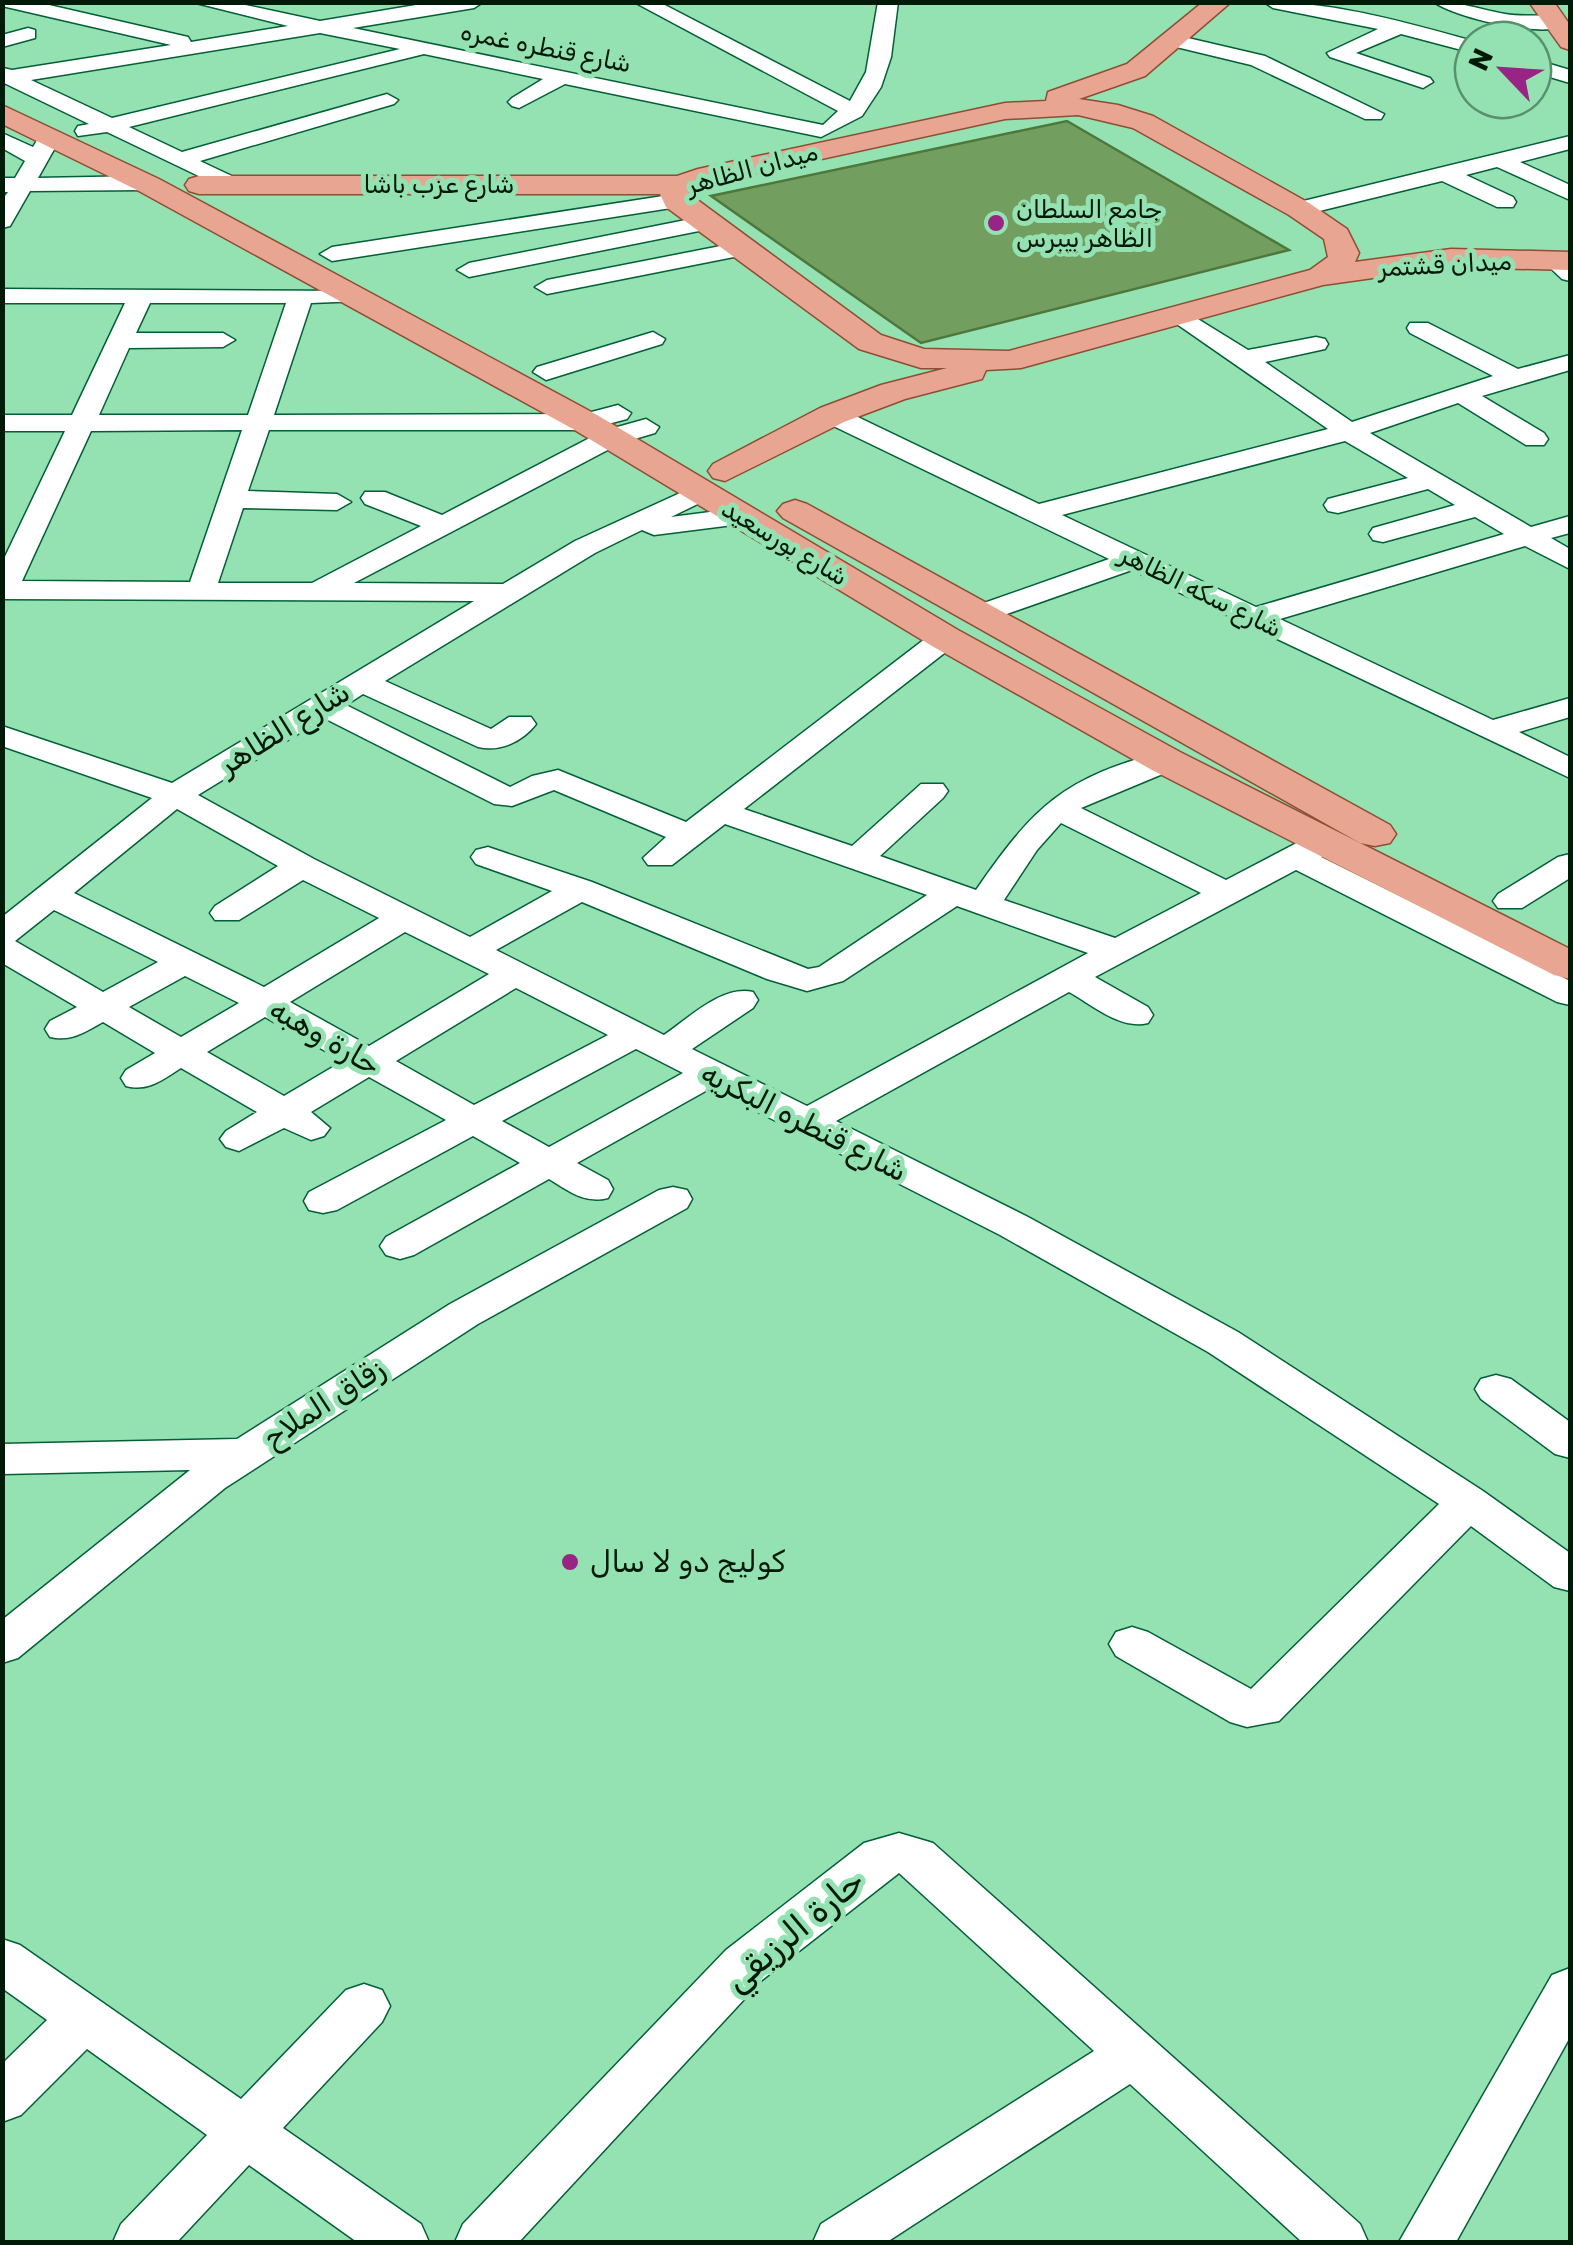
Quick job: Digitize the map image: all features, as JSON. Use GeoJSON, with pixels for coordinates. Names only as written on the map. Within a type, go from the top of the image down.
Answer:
{"type":"FeatureCollection","features":[{"type":"Feature","properties":{"kind":"main road"},"geometry":{"type":"LineString","coordinates":[[1004,111],[1109,82],[1136,70],[1220,2]]}},
{"type":"Feature","properties":{"kind":"main road"},"geometry":{"type":"LineString","coordinates":[[1541,2],[1566,20]]}},
{"type":"Feature","properties":{"kind":"main road","name":"شارع بورسعيد"},"geometry":{"type":"LineString","coordinates":[[6,89],[203,176],[332,254],[546,372],[615,425]]}},
{"type":"Feature","properties":{"kind":"main road","name":"شارع بورسعيد"},"geometry":{"type":"LineString","coordinates":[[6,89],[43,147],[144,183],[352,296],[615,425],[713,481],[977,615],[1354,823],[1570,930]]}},
{"type":"Feature","properties":{"kind":"main road","name":"ميدان الظاهر"},"geometry":{"type":"LineString","coordinates":[[1321,276],[1010,361],[941,360],[884,349],[870,342],[706,223],[677,193],[770,160],[1004,111],[1052,106],[1118,113],[1143,122],[1298,209],[1337,236]]}},
{"type":"Feature","properties":{"kind":"main road","name":"شارع عزب باشا"},"geometry":{"type":"LineString","coordinates":[[203,176],[677,193]]}},
{"type":"Feature","properties":{"kind":"main road"},"geometry":{"type":"LineString","coordinates":[[1321,276],[1341,261],[1344,253],[1337,236]]}},
{"type":"Feature","properties":{"kind":"main road","name":"ميدان قشتمر"},"geometry":{"type":"LineString","coordinates":[[1337,236],[1480,240],[1567,258]]}},
{"type":"Feature","properties":{"kind":"main road","name":"ميدان قشتمر"},"geometry":{"type":"LineString","coordinates":[[1321,276],[1420,260],[1567,258]]}},
{"type":"Feature","properties":{"kind":"main road","name":"شارع الظاهر"},"geometry":{"type":"LineString","coordinates":[[713,481],[832,415],[893,392],[1010,361]]}},
{"type":"Feature","properties":{"kind":"main road","name":"شارع بورسعيد"},"geometry":{"type":"LineString","coordinates":[[713,481],[741,516],[945,638],[1166,761],[1309,850],[1570,966]]}},
{"type":"Feature","properties":{"kind":"street"},"geometry":{"type":"LineString","coordinates":[[8,2],[35,5],[203,46]]}},
{"type":"Feature","properties":{"kind":"street"},"geometry":{"type":"LineString","coordinates":[[78,18],[116,2]]}},
{"type":"Feature","properties":{"kind":"street","name":"شارع قنطره غمره"},"geometry":{"type":"LineString","coordinates":[[201,2],[240,6],[316,28],[821,130]]}},
{"type":"Feature","properties":{"kind":"street"},"geometry":{"type":"LineString","coordinates":[[6,89],[203,46],[474,2]]}},
{"type":"Feature","properties":{"kind":"street"},"geometry":{"type":"LineString","coordinates":[[643,2],[854,111]]}},
{"type":"Feature","properties":{"kind":"street"},"geometry":{"type":"LineString","coordinates":[[770,160],[854,111],[875,84],[888,2]]}},
{"type":"Feature","properties":{"kind":"street"},"geometry":{"type":"LineString","coordinates":[[1273,2],[1453,42]]}},
{"type":"Feature","properties":{"kind":"street"},"geometry":{"type":"LineString","coordinates":[[1443,2],[1523,23],[1566,20]]}},
{"type":"Feature","properties":{"kind":"street"},"geometry":{"type":"LineString","coordinates":[[1421,33],[1470,11],[1506,2]]}},
{"type":"Feature","properties":{"kind":"street"},"geometry":{"type":"LineString","coordinates":[[1176,41],[1258,60],[1363,110],[1431,79],[1337,53],[1400,27]]}},
{"type":"Feature","properties":{"kind":"street"},"geometry":{"type":"LineString","coordinates":[[2,41],[28,34]]}},
{"type":"Feature","properties":{"kind":"street"},"geometry":{"type":"LineString","coordinates":[[98,128],[424,50]]}},
{"type":"Feature","properties":{"kind":"street"},"geometry":{"type":"LineString","coordinates":[[203,176],[387,100],[364,89],[362,82],[368,75],[351,68]]}},
{"type":"Feature","properties":{"kind":"street"},"geometry":{"type":"LineString","coordinates":[[518,102],[561,78]]}},
{"type":"Feature","properties":{"kind":"street"},"geometry":{"type":"LineString","coordinates":[[2,139],[43,147]]}},
{"type":"Feature","properties":{"kind":"street"},"geometry":{"type":"LineString","coordinates":[[1298,209],[1570,144]]}},
{"type":"Feature","properties":{"kind":"street"},"geometry":{"type":"LineString","coordinates":[[2,220],[12,181],[43,147]]}},
{"type":"Feature","properties":{"kind":"street"},"geometry":{"type":"LineString","coordinates":[[1503,162],[1570,192]]}},
{"type":"Feature","properties":{"kind":"street"},"geometry":{"type":"LineString","coordinates":[[1446,174],[1505,202]]}},
{"type":"Feature","properties":{"kind":"street"},"geometry":{"type":"LineString","coordinates":[[12,181],[144,183]]}},
{"type":"Feature","properties":{"kind":"street"},"geometry":{"type":"LineString","coordinates":[[332,254],[677,193]]}},
{"type":"Feature","properties":{"kind":"street"},"geometry":{"type":"LineString","coordinates":[[469,270],[706,223]]}},
{"type":"Feature","properties":{"kind":"street"},"geometry":{"type":"LineString","coordinates":[[548,287],[742,249]]}},
{"type":"Feature","properties":{"kind":"street"},"geometry":{"type":"LineString","coordinates":[[2,296],[352,296]]}},
{"type":"Feature","properties":{"kind":"street"},"geometry":{"type":"LineString","coordinates":[[141,296],[4,590],[513,593]]}},
{"type":"Feature","properties":{"kind":"street"},"geometry":{"type":"LineString","coordinates":[[201,591],[301,296]]}},
{"type":"Feature","properties":{"kind":"street"},"geometry":{"type":"LineString","coordinates":[[1180,315],[1349,432],[1570,561]]}},
{"type":"Feature","properties":{"kind":"street"},"geometry":{"type":"LineString","coordinates":[[1419,328],[1514,377]]}},
{"type":"Feature","properties":{"kind":"street"},"geometry":{"type":"LineString","coordinates":[[546,372],[654,339]]}},
{"type":"Feature","properties":{"kind":"street"},"geometry":{"type":"LineString","coordinates":[[120,340],[223,340]]}},
{"type":"Feature","properties":{"kind":"street"},"geometry":{"type":"LineString","coordinates":[[1243,359],[1316,344]]}},
{"type":"Feature","properties":{"kind":"street"},"geometry":{"type":"LineString","coordinates":[[1036,512],[1349,432],[1570,362]]}},
{"type":"Feature","properties":{"kind":"street"},"geometry":{"type":"LineString","coordinates":[[1461,394],[1535,440]]}},
{"type":"Feature","properties":{"kind":"street"},"geometry":{"type":"LineString","coordinates":[[1319,412],[1384,395]]}},
{"type":"Feature","properties":{"kind":"street","name":"شارع سكه الظاهر"},"geometry":{"type":"LineString","coordinates":[[832,415],[1570,770]]}},
{"type":"Feature","properties":{"kind":"street"},"geometry":{"type":"LineString","coordinates":[[2,424],[615,425]]}},
{"type":"Feature","properties":{"kind":"street"},"geometry":{"type":"LineString","coordinates":[[317,592],[615,425]]}},
{"type":"Feature","properties":{"kind":"street"},"geometry":{"type":"LineString","coordinates":[[1338,506],[1432,480]]}},
{"type":"Feature","properties":{"kind":"street","name":"شارع الظاهر"},"geometry":{"type":"LineString","coordinates":[[2,935],[174,795],[584,547],[713,481]]}},
{"type":"Feature","properties":{"kind":"street"},"geometry":{"type":"LineString","coordinates":[[375,498],[442,524]]}},
{"type":"Feature","properties":{"kind":"street"},"geometry":{"type":"LineString","coordinates":[[232,499],[337,502]]}},
{"type":"Feature","properties":{"kind":"street"},"geometry":{"type":"LineString","coordinates":[[1384,534],[1480,507]]}},
{"type":"Feature","properties":{"kind":"street","name":"شارع الظاهر"},"geometry":{"type":"LineString","coordinates":[[584,547],[676,522],[741,516]]}},
{"type":"Feature","properties":{"kind":"street"},"geometry":{"type":"LineString","coordinates":[[1254,617],[1570,524]]}},
{"type":"Feature","properties":{"kind":"street"},"geometry":{"type":"LineString","coordinates":[[977,615],[1134,559]]}},
{"type":"Feature","properties":{"kind":"street"},"geometry":{"type":"LineString","coordinates":[[660,858],[945,638]]}},
{"type":"Feature","properties":{"kind":"street"},"geometry":{"type":"LineString","coordinates":[[360,681],[489,740],[520,724]]}},
{"type":"Feature","properties":{"kind":"street"},"geometry":{"type":"LineString","coordinates":[[321,704],[505,797],[517,797],[543,782],[558,780],[690,835]]}},
{"type":"Feature","properties":{"kind":"street"},"geometry":{"type":"LineString","coordinates":[[1491,731],[1570,707]]}},
{"type":"Feature","properties":{"kind":"street","name":"شارع قنطره البكريه"},"geometry":{"type":"LineString","coordinates":[[2,736],[174,795],[302,866],[648,1044],[1014,1226],[1223,1342],[1565,1564]]}},
{"type":"Feature","properties":{"kind":"street"},"geometry":{"type":"LineString","coordinates":[[488,857],[580,889],[808,980],[831,974],[970,897],[1040,825],[1076,797],[1166,761]]}},
{"type":"Feature","properties":{"kind":"street"},"geometry":{"type":"LineString","coordinates":[[859,858],[932,792]]}},
{"type":"Feature","properties":{"kind":"street"},"geometry":{"type":"LineString","coordinates":[[1057,810],[1226,893]]}},
{"type":"Feature","properties":{"kind":"street"},"geometry":{"type":"LineString","coordinates":[[720,811],[1116,950]]}},
{"type":"Feature","properties":{"kind":"street"},"geometry":{"type":"LineString","coordinates":[[804,1123],[1116,950],[1309,850]]}},
{"type":"Feature","properties":{"kind":"street","name":"شارع بورسعيد"},"geometry":{"type":"LineString","coordinates":[[1309,850],[1570,994]]}},
{"type":"Feature","properties":{"kind":"street"},"geometry":{"type":"LineString","coordinates":[[1510,901],[1570,864]]}},
{"type":"Feature","properties":{"kind":"street"},"geometry":{"type":"LineString","coordinates":[[227,913],[302,866]]}},
{"type":"Feature","properties":{"kind":"street"},"geometry":{"type":"LineString","coordinates":[[470,951],[580,889]]}},
{"type":"Feature","properties":{"kind":"street","name":"حارة وهبه"},"geometry":{"type":"LineString","coordinates":[[51,895],[265,1002],[594,1189]]}},
{"type":"Feature","properties":{"kind":"street"},"geometry":{"type":"LineString","coordinates":[[140,1078],[405,918]]}},
{"type":"Feature","properties":{"kind":"street"},"geometry":{"type":"LineString","coordinates":[[2,948],[298,1120]]}},
{"type":"Feature","properties":{"kind":"street"},"geometry":{"type":"LineString","coordinates":[[63,1029],[187,960]]}},
{"type":"Feature","properties":{"kind":"street"},"geometry":{"type":"LineString","coordinates":[[239,1139],[298,1120],[367,1061],[515,974]]}},
{"type":"Feature","properties":{"kind":"street"},"geometry":{"type":"LineString","coordinates":[[1070,978],[1135,1015]]}},
{"type":"Feature","properties":{"kind":"street"},"geometry":{"type":"LineString","coordinates":[[323,1202],[471,1122],[740,1000]]}},
{"type":"Feature","properties":{"kind":"street"},"geometry":{"type":"LineString","coordinates":[[400,1246],[709,1074]]}},
{"type":"Feature","properties":{"kind":"street","name":"زقاق الملاح"},"geometry":{"type":"LineString","coordinates":[[2,1646],[210,1477],[244,1454],[464,1314],[672,1199]]}},
{"type":"Feature","properties":{"kind":"street"},"geometry":{"type":"LineString","coordinates":[[1496,1389],[1570,1442]]}},
{"type":"Feature","properties":{"kind":"street"},"geometry":{"type":"LineString","coordinates":[[2,1458],[244,1454]]}},
{"type":"Feature","properties":{"kind":"street"},"geometry":{"type":"LineString","coordinates":[[1132,1644],[1247,1708],[1262,1708],[1468,1502]]}},
{"type":"Feature","properties":{"kind":"street","name":"حارة الرزيقي"},"geometry":{"type":"LineString","coordinates":[[483,2242],[744,1965],[881,1857],[898,1853],[916,1857],[1340,2242]]}},
{"type":"Feature","properties":{"kind":"street"},"geometry":{"type":"LineString","coordinates":[[2,1960],[401,2242]]}},
{"type":"Feature","properties":{"kind":"street"},"geometry":{"type":"LineString","coordinates":[[1427,2242],[1570,1990]]}},
{"type":"Feature","properties":{"kind":"street"},"geometry":{"type":"LineString","coordinates":[[141,2242],[364,2006]]}},
{"type":"Feature","properties":{"kind":"street"},"geometry":{"type":"LineString","coordinates":[[2,2099],[84,2018]]}},
{"type":"Feature","properties":{"kind":"street"},"geometry":{"type":"LineString","coordinates":[[841,2242],[1131,2055]]}},
{"type":"Feature","properties":{"kind":"building","name":"جامع السلطان الظاهر بيبرس"},"geometry":{"type":"Polygon","coordinates":[[[1067,121],[1289,250],[921,343],[711,196],[1067,121]]]}},
{"type":"Feature","properties":{"kind":"place","name":"جامع السلطان الظاهر بيبرس"},"geometry":{"type":"Point","coordinates":[996,223]}},
{"type":"Feature","properties":{"kind":"place","name":"كوليج دو لا سال"},"geometry":{"type":"Point","coordinates":[570,1562]}}]}
